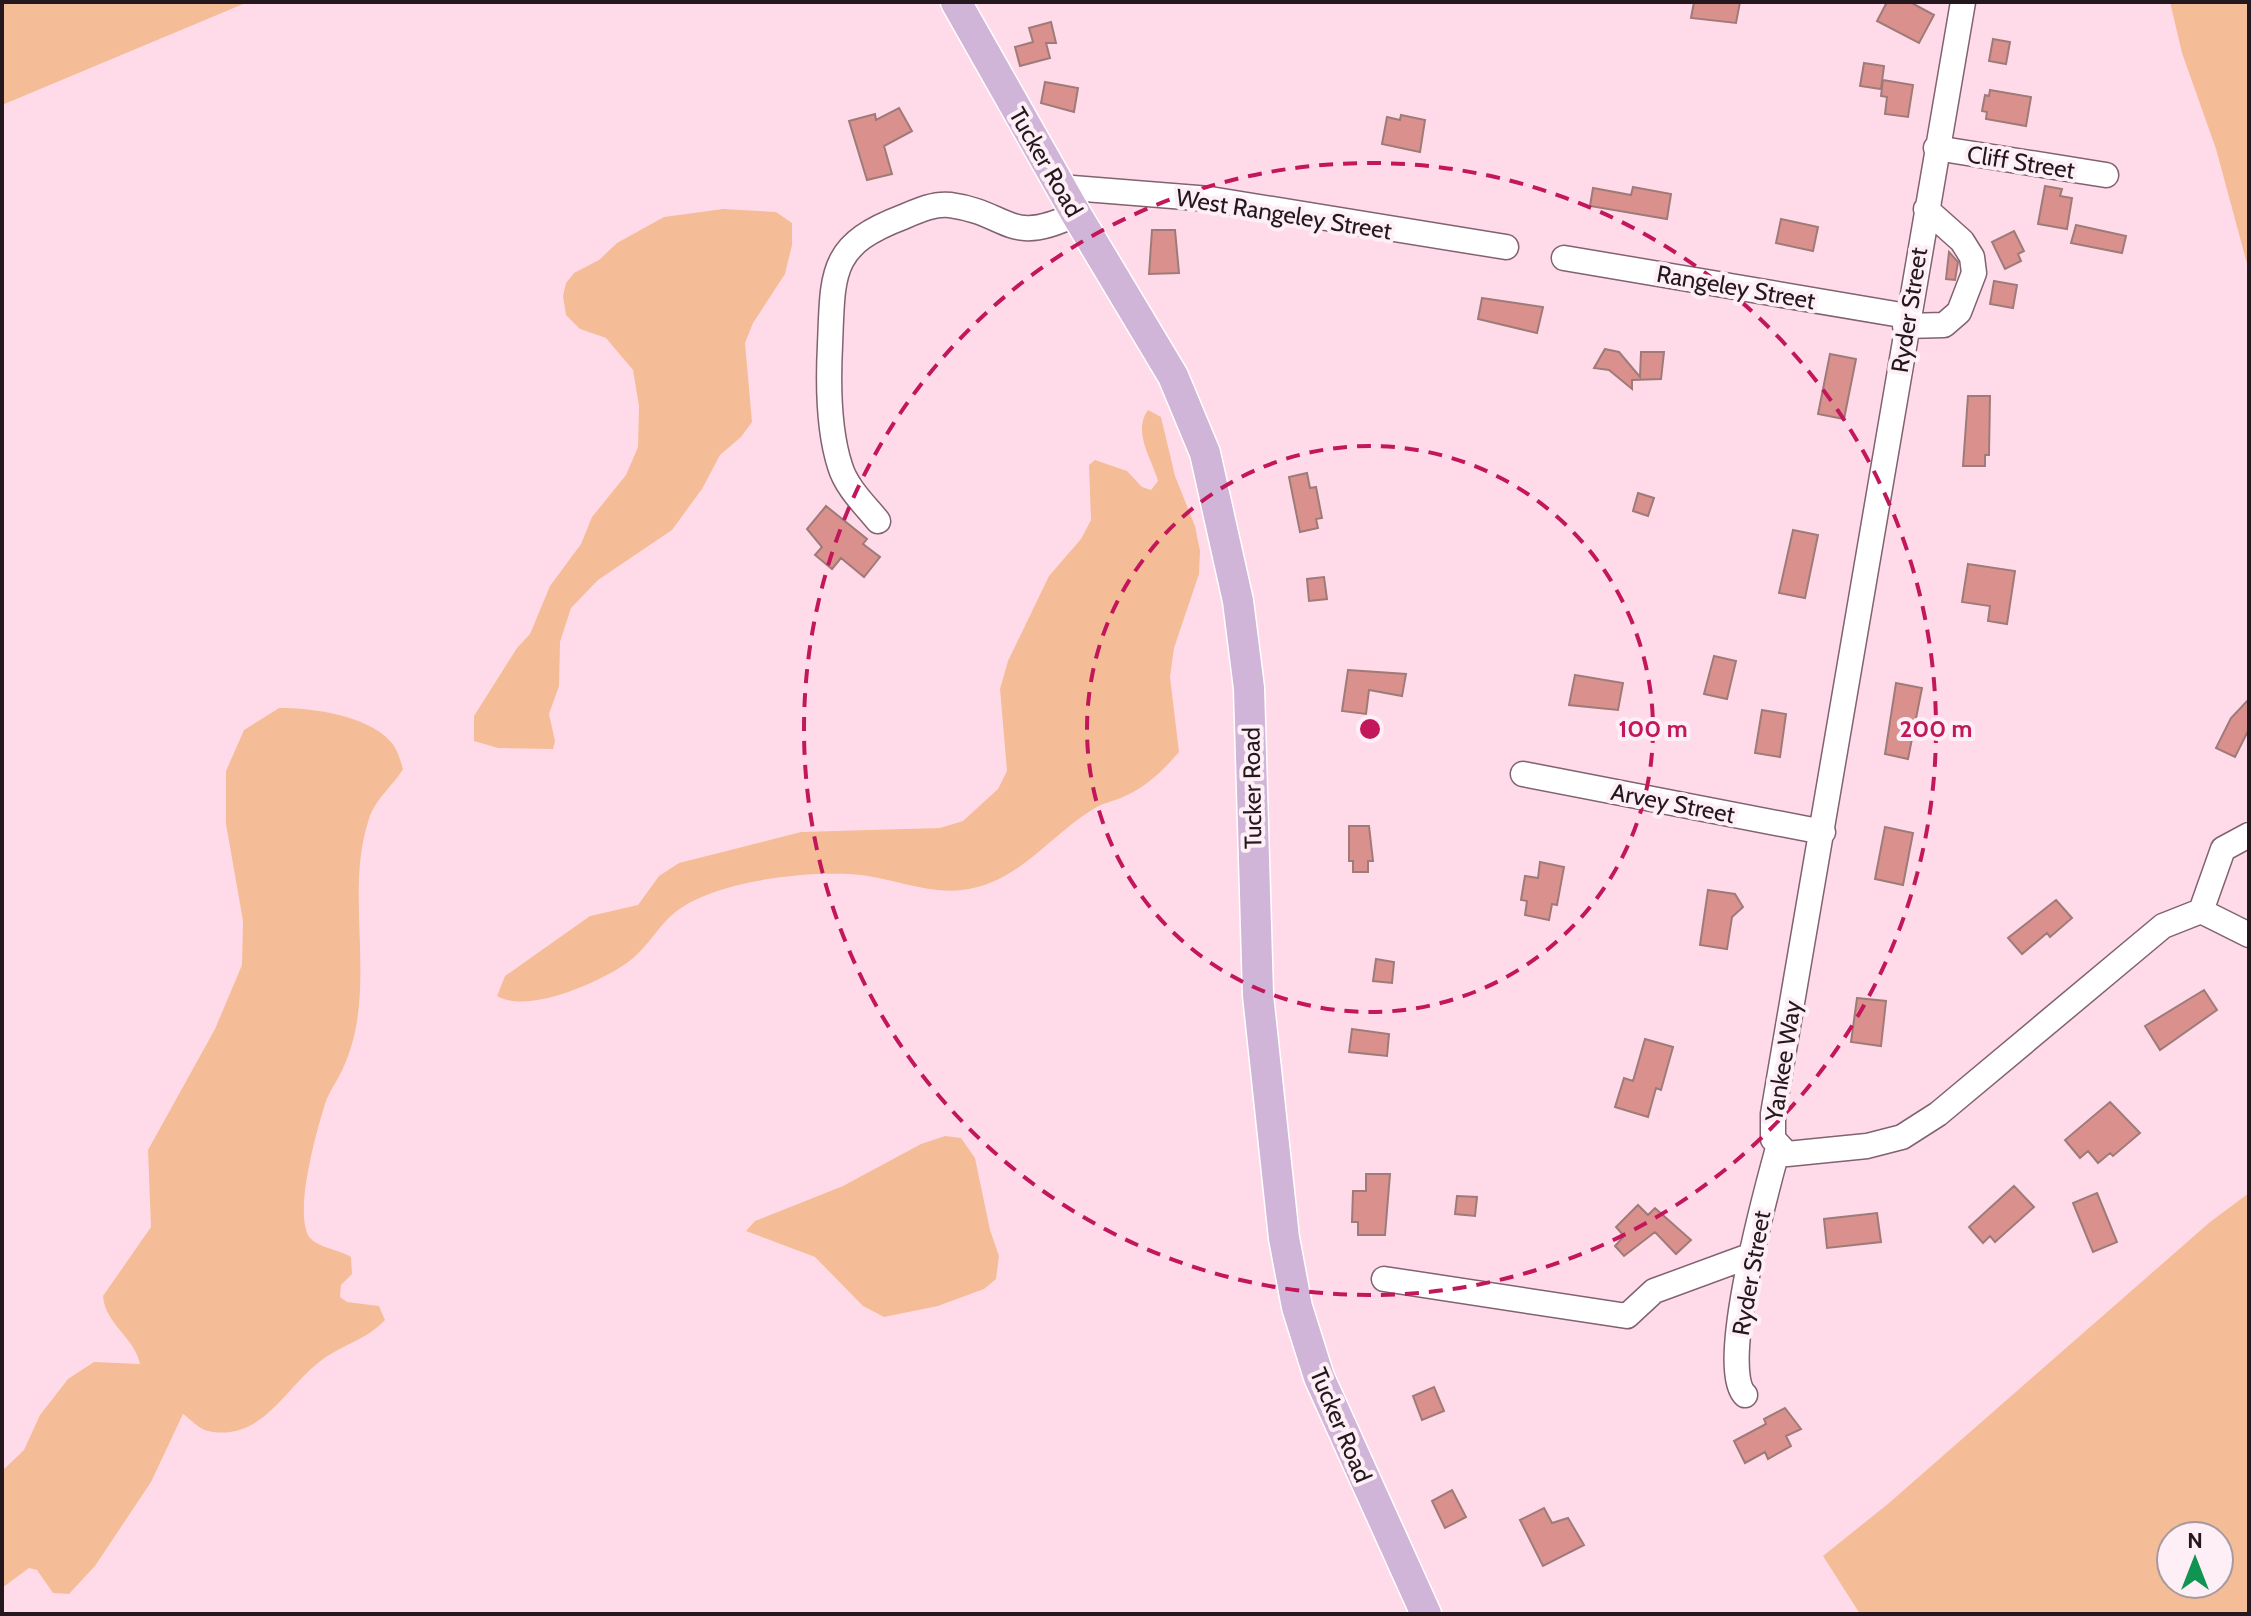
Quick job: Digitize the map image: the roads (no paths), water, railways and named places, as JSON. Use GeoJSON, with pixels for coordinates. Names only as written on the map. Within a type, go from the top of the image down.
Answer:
{"type":"FeatureCollection","features":[{"type":"Feature","properties":{"kind":"main road","name":"Tucker Road"},"geometry":{"type":"LineString","coordinates":[[956,2],[1060,187],[1173,376],[1198,430],[1212,477],[1238,601],[1249,688],[1258,995],[1290,1272],[1305,1340],[1319,1377],[1426,1614]]}},
{"type":"Feature","properties":{"kind":"street","name":"Ryder Street"},"geometry":{"type":"LineString","coordinates":[[1857,618],[1963,2]]}},
{"type":"Feature","properties":{"kind":"street","name":"Cliff Street"},"geometry":{"type":"LineString","coordinates":[[1936,148],[2106,175]]}},
{"type":"Feature","properties":{"kind":"street","name":"West Rangeley Street"},"geometry":{"type":"LineString","coordinates":[[1060,187],[1210,199],[1506,247]]}},
{"type":"Feature","properties":{"kind":"street"},"geometry":{"type":"LineString","coordinates":[[878,521],[840,467],[829,378],[835,283],[842,259],[851,243],[866,232],[945,204],[1024,230],[1048,228],[1076,214]]}},
{"type":"Feature","properties":{"kind":"street","name":"Rangeley Street"},"geometry":{"type":"LineString","coordinates":[[1564,258],[1906,321],[1944,325],[1959,312],[1974,273],[1972,257],[1962,241],[1926,209]]}},
{"type":"Feature","properties":{"kind":"street","name":"Yankee Way"},"geometry":{"type":"LineString","coordinates":[[1857,618],[1773,1114],[1771,1131],[1778,1148],[1787,1154],[1801,1154],[1867,1146],[1902,1137],[1949,1104],[2139,943],[2163,926],[2201,911]]}},
{"type":"Feature","properties":{"kind":"street","name":"Arvey Street"},"geometry":{"type":"LineString","coordinates":[[1523,774],[1823,832]]}},
{"type":"Feature","properties":{"kind":"street"},"geometry":{"type":"LineString","coordinates":[[2249,835],[2223,849],[2201,911],[2249,935]]}},
{"type":"Feature","properties":{"kind":"street","name":"Ryder Street"},"geometry":{"type":"LineString","coordinates":[[1745,1395],[1738,1389],[1735,1367],[1752,1255],[1778,1148]]}},
{"type":"Feature","properties":{"kind":"street"},"geometry":{"type":"LineString","coordinates":[[1384,1279],[1627,1316],[1654,1291],[1752,1255]]}}]}
